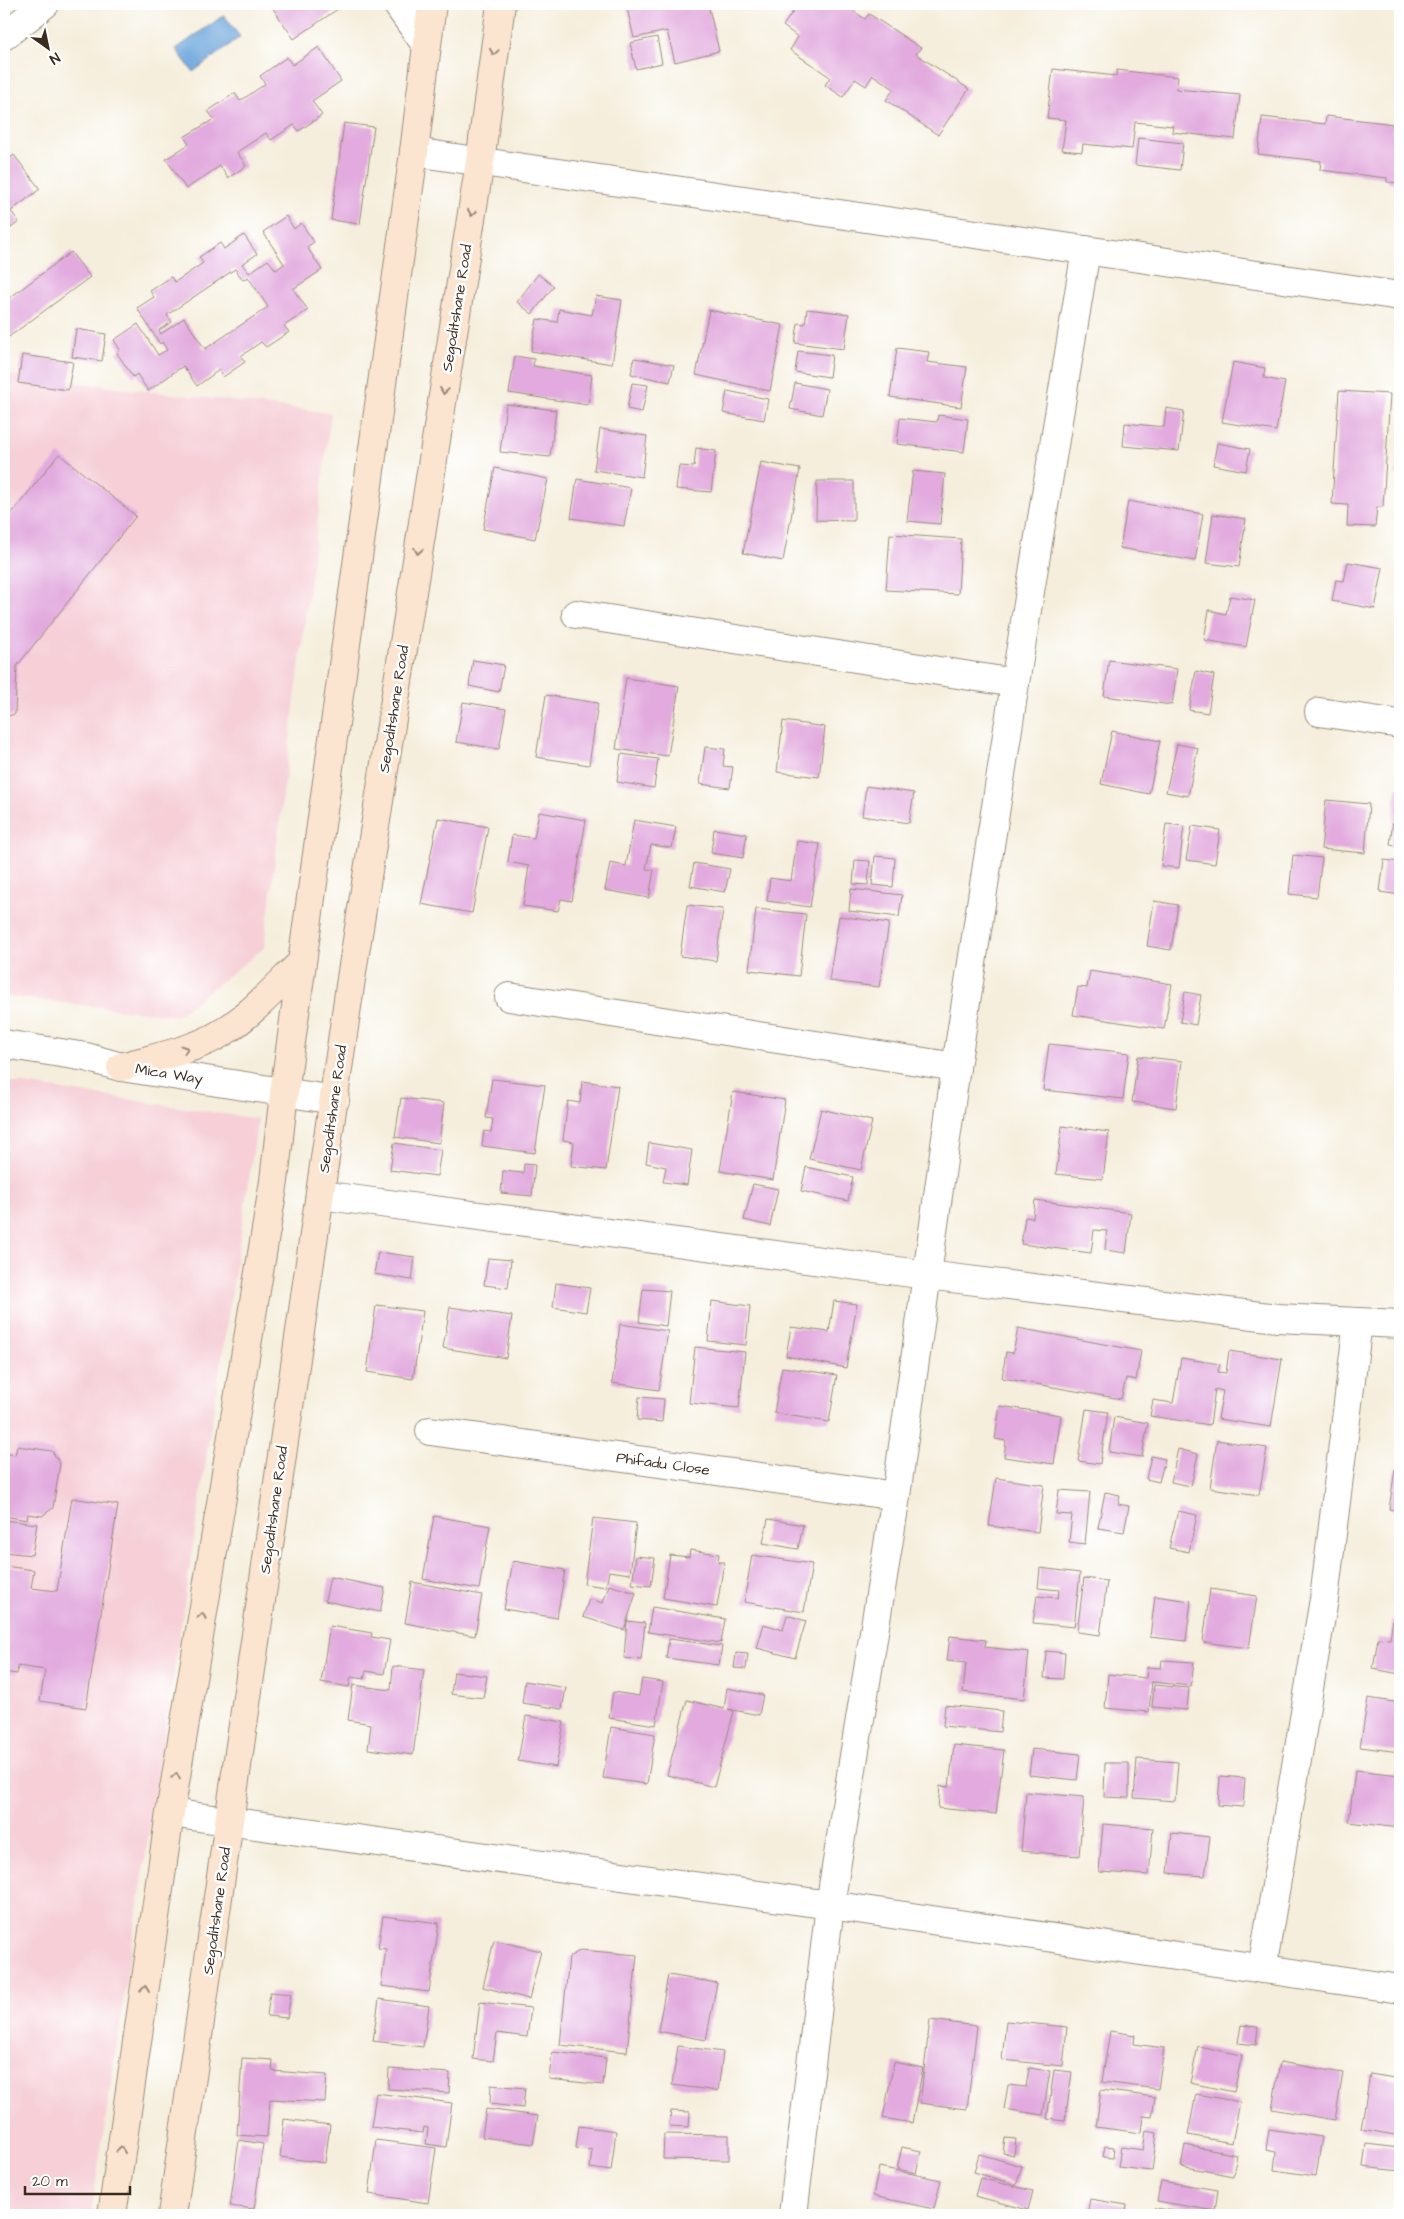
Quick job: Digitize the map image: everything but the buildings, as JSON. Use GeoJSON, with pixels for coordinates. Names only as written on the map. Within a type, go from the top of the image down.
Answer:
{"type":"FeatureCollection","features":[{"type":"Feature","properties":{"kind":"main road"},"geometry":{"type":"LineString","coordinates":[[112,2215],[170,1813],[274,1181],[284,1093],[414,152],[432,4]]}},
{"type":"Feature","properties":{"kind":"main road","name":"Segoditshane Road"},"geometry":{"type":"LineString","coordinates":[[172,2215],[231,1820],[352,972],[480,162],[501,4]]}},
{"type":"Feature","properties":{"kind":"main road"},"geometry":{"type":"LineString","coordinates":[[121,1067],[186,1050],[225,1031],[257,1005],[302,962]]}},
{"type":"Feature","properties":{"kind":"street"},"geometry":{"type":"LineString","coordinates":[[4,36],[45,4]]}},
{"type":"Feature","properties":{"kind":"street"},"geometry":{"type":"LineString","coordinates":[[396,4],[426,45]]}},
{"type":"Feature","properties":{"kind":"street"},"geometry":{"type":"LineString","coordinates":[[414,152],[1400,296]]}},
{"type":"Feature","properties":{"kind":"street"},"geometry":{"type":"LineString","coordinates":[[793,2215],[830,1905],[896,1496],[956,1067],[1015,684],[1086,250]]}},
{"type":"Feature","properties":{"kind":"street"},"geometry":{"type":"LineString","coordinates":[[576,614],[1015,684]]}},
{"type":"Feature","properties":{"kind":"street"},"geometry":{"type":"LineString","coordinates":[[1319,712],[1400,724]]}},
{"type":"Feature","properties":{"kind":"street"},"geometry":{"type":"LineString","coordinates":[[508,996],[956,1067]]}},
{"type":"Feature","properties":{"kind":"street","name":"Mica Way"},"geometry":{"type":"LineString","coordinates":[[4,1044],[86,1057],[121,1067],[335,1100]]}},
{"type":"Feature","properties":{"kind":"street"},"geometry":{"type":"LineString","coordinates":[[320,1195],[927,1275],[1278,1318],[1400,1324]]}},
{"type":"Feature","properties":{"kind":"street"},"geometry":{"type":"LineString","coordinates":[[1262,1969],[1324,1599],[1358,1322]]}},
{"type":"Feature","properties":{"kind":"street","name":"Phifadu Close"},"geometry":{"type":"LineString","coordinates":[[430,1431],[896,1496]]}},
{"type":"Feature","properties":{"kind":"street"},"geometry":{"type":"LineString","coordinates":[[170,1813],[830,1905],[1400,1989]]}},
{"type":"Feature","properties":{"kind":"shaded area"},"geometry":{"type":"Polygon","coordinates":[[[4,374],[331,413],[264,948],[177,1016],[4,996],[4,374]]]}},
{"type":"Feature","properties":{"kind":"shaded area"},"geometry":{"type":"Polygon","coordinates":[[[4,1081],[258,1119],[91,2215],[4,2215],[4,1081]]]}},
{"type":"Feature","properties":{"kind":"water"},"geometry":{"type":"Polygon","coordinates":[[[224,15],[240,37],[193,72],[176,49],[224,15]]]}}]}
